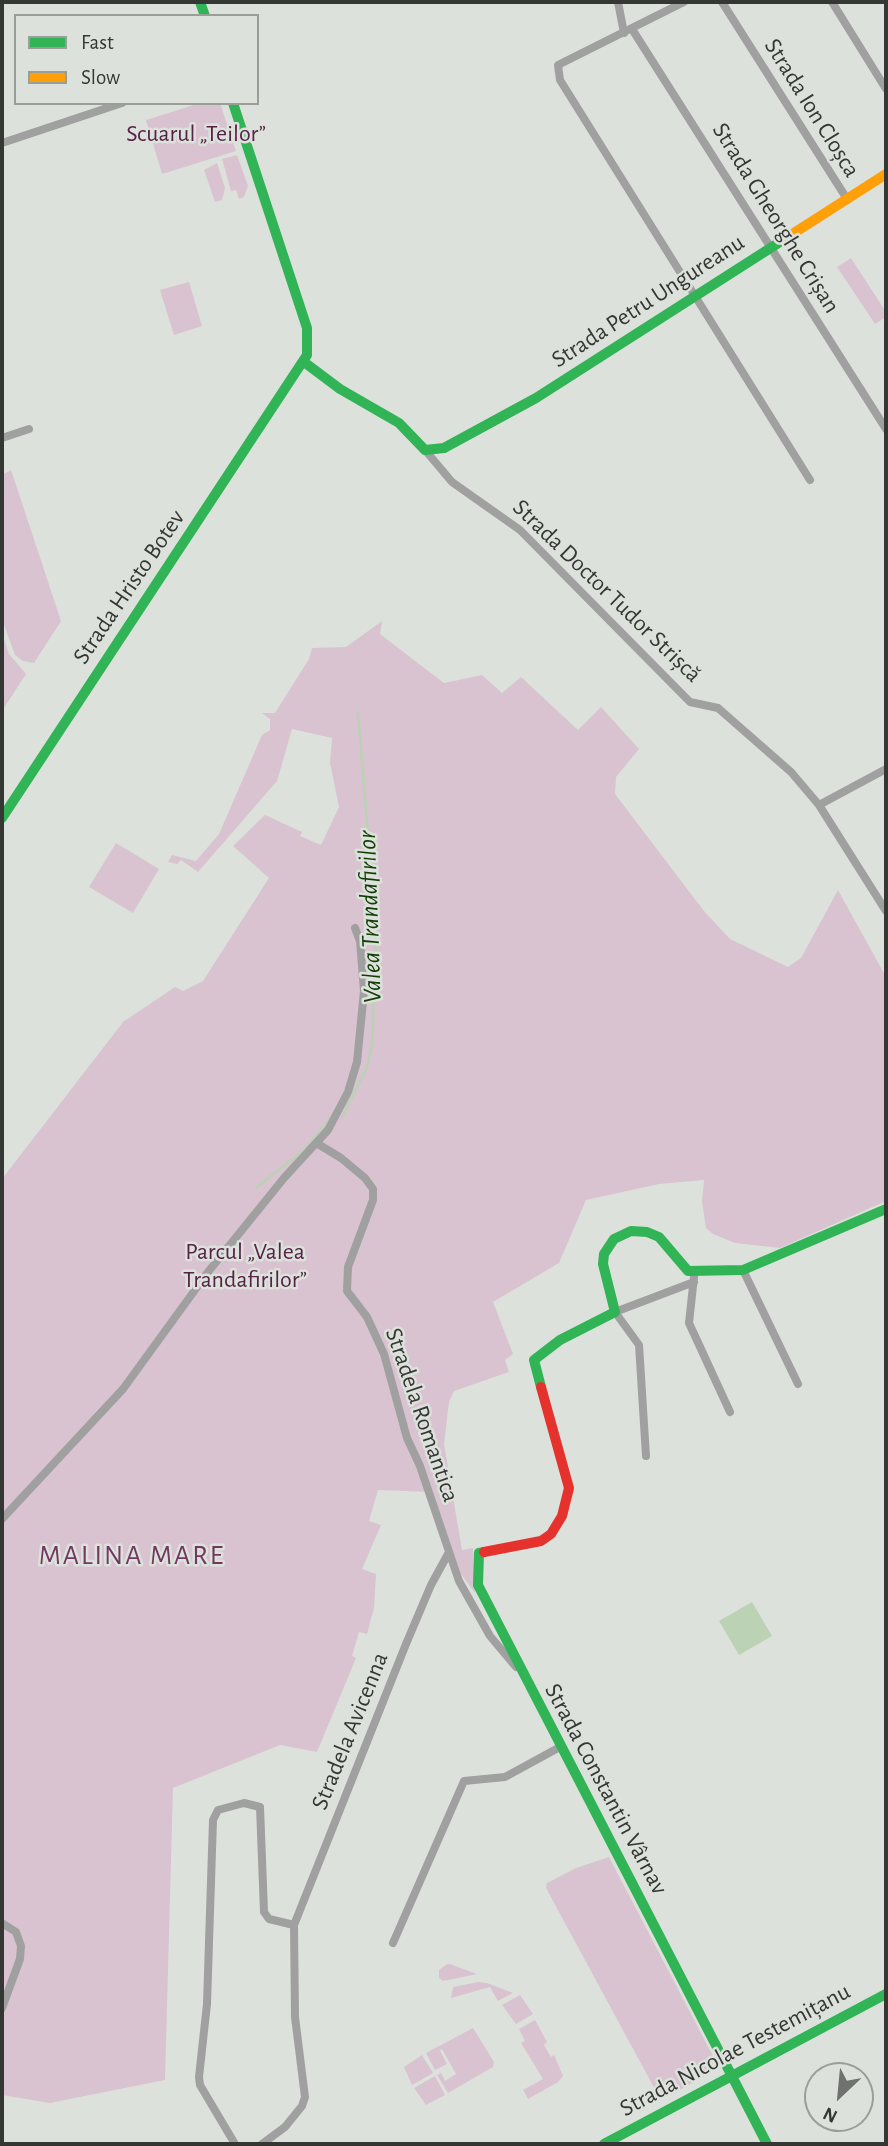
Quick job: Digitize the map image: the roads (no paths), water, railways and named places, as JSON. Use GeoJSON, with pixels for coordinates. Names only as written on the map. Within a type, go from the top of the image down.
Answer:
{"type":"FeatureCollection","features":[{"type":"Feature","properties":{"kind":"main road"},"geometry":{"type":"LineString","coordinates":[[234,105],[307,328],[309,348],[304,362]]}},
{"type":"Feature","properties":{"kind":"main road","name":"Strada Petru Ungureanu"},"geometry":{"type":"LineString","coordinates":[[425,450],[449,446],[536,398],[886,174]]}},
{"type":"Feature","properties":{"kind":"main road","name":"Strada Doctor Tudor Strișcă"},"geometry":{"type":"LineString","coordinates":[[304,362],[330,382],[399,423],[425,450]]}},
{"type":"Feature","properties":{"kind":"main road","name":"Strada Hristo Botev"},"geometry":{"type":"LineString","coordinates":[[2,818],[304,362]]}},
{"type":"Feature","properties":{"kind":"main road"},"geometry":{"type":"LineString","coordinates":[[615,1312],[603,1264],[604,1254],[614,1239],[621,1235],[640,1231],[654,1234],[694,1277],[723,1268],[743,1270],[886,1209]]}},
{"type":"Feature","properties":{"kind":"main road","name":"Strada Constantin Vârnav"},"geometry":{"type":"LineString","coordinates":[[615,1312],[560,1340],[534,1360],[534,1370],[566,1474],[569,1497],[558,1526],[541,1541],[479,1553],[478,1585],[559,1747],[767,2144]]}},
{"type":"Feature","properties":{"kind":"main road","name":"Strada Nicolae Testemițanu"},"geometry":{"type":"LineString","coordinates":[[604,2144],[886,1994]]}},
{"type":"Feature","properties":{"kind":"street"},"geometry":{"type":"LineString","coordinates":[[618,2],[628,31]]}},
{"type":"Feature","properties":{"kind":"street"},"geometry":{"type":"LineString","coordinates":[[684,2],[558,65],[566,91],[810,480]]}},
{"type":"Feature","properties":{"kind":"street","name":"Strada Ion Cloșca"},"geometry":{"type":"LineString","coordinates":[[722,2],[847,199]]}},
{"type":"Feature","properties":{"kind":"street"},"geometry":{"type":"LineString","coordinates":[[832,2],[886,89]]}},
{"type":"Feature","properties":{"kind":"street","name":"Strada Gheorghe Crișan"},"geometry":{"type":"LineString","coordinates":[[628,31],[772,246],[886,429]]}},
{"type":"Feature","properties":{"kind":"street"},"geometry":{"type":"LineString","coordinates":[[2,143],[116,105]]}},
{"type":"Feature","properties":{"kind":"street"},"geometry":{"type":"LineString","coordinates":[[2,438],[29,429]]}},
{"type":"Feature","properties":{"kind":"street","name":"Strada Doctor Tudor Strișcă"},"geometry":{"type":"LineString","coordinates":[[425,450],[453,482],[520,530],[690,702],[723,712],[783,764],[819,805],[886,911]]}},
{"type":"Feature","properties":{"kind":"street"},"geometry":{"type":"LineString","coordinates":[[819,805],[886,769]]}},
{"type":"Feature","properties":{"kind":"street"},"geometry":{"type":"LineString","coordinates":[[2,1519],[123,1389],[208,1272],[284,1178],[318,1144],[348,1092],[357,1062],[364,991],[360,941],[355,928]]}},
{"type":"Feature","properties":{"kind":"street","name":"Stradela Romantica"},"geometry":{"type":"LineString","coordinates":[[318,1144],[349,1164],[373,1189],[373,1200],[348,1267],[347,1291],[367,1317],[384,1354],[407,1438],[424,1477],[448,1555],[459,1581],[490,1636],[521,1672]]}},
{"type":"Feature","properties":{"kind":"street"},"geometry":{"type":"LineString","coordinates":[[743,1270],[798,1384]]}},
{"type":"Feature","properties":{"kind":"street"},"geometry":{"type":"LineString","coordinates":[[646,1457],[639,1345],[615,1312],[694,1277]]}},
{"type":"Feature","properties":{"kind":"street"},"geometry":{"type":"LineString","coordinates":[[694,1277],[689,1323],[730,1412]]}},
{"type":"Feature","properties":{"kind":"street","name":"Stradela Avicenna"},"geometry":{"type":"LineString","coordinates":[[294,1925],[430,1585],[448,1555]]}},
{"type":"Feature","properties":{"kind":"street"},"geometry":{"type":"LineString","coordinates":[[393,1942],[464,1781],[505,1777],[559,1747]]}},
{"type":"Feature","properties":{"kind":"street"},"geometry":{"type":"LineString","coordinates":[[235,2144],[199,2077],[206,2004],[213,1820],[218,1810],[244,1803],[260,1807],[264,1912],[270,1919],[294,1925],[295,2017],[305,2097],[302,2106],[285,2127],[262,2144]]}},
{"type":"Feature","properties":{"kind":"street"},"geometry":{"type":"LineString","coordinates":[[2,1923],[16,1932],[21,1946],[2,2008]]}},
{"type":"Feature","properties":{"kind":"waterway","name":"Valea Trandafirilor"},"geometry":{"type":"LineString","coordinates":[[343,1116],[367,1067],[372,1044],[376,932],[358,712]]}},
{"type":"Feature","properties":{"kind":"waterway","name":"Valea Trandafirilor"},"geometry":{"type":"LineString","coordinates":[[256,1188],[305,1149],[332,1116]]}},
{"type":"Feature","properties":{"kind":"district","name":"MALINA MARE"},"geometry":{"type":"Point","coordinates":[132,1556]}},
{"type":"Feature","properties":{"kind":"park label","name":"Scuarul „Teilor”"},"geometry":{"type":"Point","coordinates":[196,134]}},
{"type":"Feature","properties":{"kind":"park label","name":"Parcul „Valea Trandafirilor”"},"geometry":{"type":"Point","coordinates":[245,1266]}}]}
